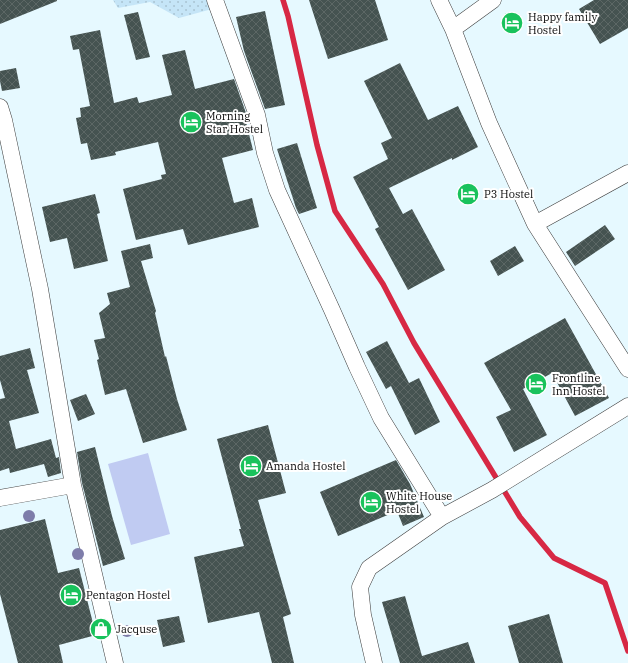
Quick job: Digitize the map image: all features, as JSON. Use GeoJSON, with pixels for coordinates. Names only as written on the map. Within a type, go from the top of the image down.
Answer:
{"type":"FeatureCollection","features":[{"type":"Feature","properties":{"kind":"street"},"geometry":{"type":"LineString","coordinates":[[215,0],[257,115],[265,153],[277,190],[332,310],[356,367],[381,418],[442,517]]}},
{"type":"Feature","properties":{"kind":"street"},"geometry":{"type":"LineString","coordinates":[[440,0],[453,29],[489,123],[535,224],[628,369]]}},
{"type":"Feature","properties":{"kind":"street"},"geometry":{"type":"LineString","coordinates":[[453,29],[493,0]]}},
{"type":"Feature","properties":{"kind":"street"},"geometry":{"type":"LineString","coordinates":[[0,108],[4,120],[40,289],[73,485],[115,663]]}},
{"type":"Feature","properties":{"kind":"street"},"geometry":{"type":"LineString","coordinates":[[535,224],[628,173]]}},
{"type":"Feature","properties":{"kind":"street"},"geometry":{"type":"LineString","coordinates":[[374,663],[363,615],[360,587],[369,568],[442,517],[492,490],[628,406]]}},
{"type":"Feature","properties":{"kind":"street"},"geometry":{"type":"LineString","coordinates":[[0,498],[73,485]]}},
{"type":"Feature","properties":{"kind":"shaded area"},"geometry":{"type":"Polygon","coordinates":[[[113,0],[208,0],[212,9],[179,18],[150,2],[118,8],[113,0]]]}},
{"type":"Feature","properties":{"kind":"shaded area"},"geometry":{"type":"Polygon","coordinates":[[[148,453],[170,534],[131,545],[108,464],[148,453]]]}},
{"type":"Feature","properties":{"kind":"building"},"geometry":{"type":"Polygon","coordinates":[[[0,0],[57,0],[57,1],[0,24],[0,0]]]}},
{"type":"Feature","properties":{"kind":"building"},"geometry":{"type":"Polygon","coordinates":[[[309,0],[375,0],[388,40],[328,59],[309,0]]]}},
{"type":"Feature","properties":{"kind":"building"},"geometry":{"type":"Polygon","coordinates":[[[594,0],[628,0],[628,28],[600,44],[579,9],[594,0]]]}},
{"type":"Feature","properties":{"kind":"building"},"geometry":{"type":"Polygon","coordinates":[[[265,11],[285,105],[265,109],[244,51],[236,17],[265,11]]]}},
{"type":"Feature","properties":{"kind":"building"},"geometry":{"type":"Polygon","coordinates":[[[138,12],[150,57],[136,60],[124,15],[138,12]]]}},
{"type":"Feature","properties":{"kind":"building"},"geometry":{"type":"Polygon","coordinates":[[[100,30],[114,103],[137,97],[139,103],[172,95],[162,55],[185,50],[195,89],[234,79],[246,113],[244,114],[253,150],[222,158],[234,203],[252,198],[259,227],[188,245],[183,229],[136,240],[123,189],[162,179],[161,175],[166,174],[158,142],[115,152],[116,155],[91,160],[87,143],[81,144],[76,118],[81,117],[80,108],[90,106],[79,49],[73,50],[70,36],[100,30]]]}},
{"type":"Feature","properties":{"kind":"building"},"geometry":{"type":"Polygon","coordinates":[[[400,63],[428,120],[458,106],[478,147],[389,188],[403,214],[412,209],[445,270],[408,290],[375,229],[379,227],[353,177],[388,159],[381,143],[392,138],[364,81],[400,63]]]}},
{"type":"Feature","properties":{"kind":"building"},"geometry":{"type":"Polygon","coordinates":[[[16,68],[20,88],[2,91],[0,71],[16,68]]]}},
{"type":"Feature","properties":{"kind":"building"},"geometry":{"type":"Polygon","coordinates":[[[297,143],[317,208],[299,214],[277,149],[297,143]]]}},
{"type":"Feature","properties":{"kind":"building"},"geometry":{"type":"Polygon","coordinates":[[[95,194],[100,213],[97,214],[108,261],[74,269],[67,238],[50,242],[42,207],[95,194]]]}},
{"type":"Feature","properties":{"kind":"building"},"geometry":{"type":"Polygon","coordinates":[[[605,225],[615,239],[575,266],[566,252],[605,225]]]}},
{"type":"Feature","properties":{"kind":"building"},"geometry":{"type":"Polygon","coordinates":[[[150,244],[153,258],[141,261],[156,311],[155,313],[165,357],[166,356],[187,430],[143,443],[126,389],[105,395],[94,340],[105,338],[99,313],[110,304],[107,293],[130,287],[121,251],[150,244]]]}},
{"type":"Feature","properties":{"kind":"building"},"geometry":{"type":"Polygon","coordinates":[[[515,246],[524,261],[498,276],[490,261],[515,246]]]}},
{"type":"Feature","properties":{"kind":"building"},"geometry":{"type":"Polygon","coordinates":[[[565,318],[609,398],[575,416],[552,373],[523,389],[547,435],[514,452],[496,417],[511,410],[484,363],[565,318]]]}},
{"type":"Feature","properties":{"kind":"building"},"geometry":{"type":"Polygon","coordinates":[[[387,341],[409,383],[419,378],[440,422],[415,435],[391,386],[386,389],[366,352],[387,341]]]}},
{"type":"Feature","properties":{"kind":"building"},"geometry":{"type":"Polygon","coordinates":[[[30,348],[35,368],[27,370],[39,413],[9,421],[16,449],[51,439],[56,458],[59,457],[61,473],[48,477],[44,464],[10,473],[9,468],[0,471],[0,399],[5,398],[0,380],[0,356],[30,348]]]}},
{"type":"Feature","properties":{"kind":"building"},"geometry":{"type":"Polygon","coordinates":[[[86,394],[95,414],[78,421],[70,400],[86,394]]]}},
{"type":"Feature","properties":{"kind":"building"},"geometry":{"type":"Polygon","coordinates":[[[268,425],[286,493],[258,500],[291,614],[283,617],[294,663],[272,663],[259,612],[208,623],[194,557],[244,546],[239,529],[241,529],[217,439],[268,425]]]}},
{"type":"Feature","properties":{"kind":"building"},"geometry":{"type":"Polygon","coordinates":[[[95,447],[112,516],[125,559],[103,566],[82,483],[77,452],[95,447]]]}},
{"type":"Feature","properties":{"kind":"building","name":"White House Hostel"},"geometry":{"type":"Polygon","coordinates":[[[396,460],[410,484],[424,517],[403,526],[397,511],[338,536],[320,492],[396,460]]]}},
{"type":"Feature","properties":{"kind":"building"},"geometry":{"type":"Polygon","coordinates":[[[45,519],[58,573],[79,568],[96,635],[59,645],[63,663],[18,663],[0,594],[0,530],[45,519]]]}},
{"type":"Feature","properties":{"kind":"building"},"geometry":{"type":"Polygon","coordinates":[[[405,596],[422,656],[468,642],[475,663],[400,663],[382,602],[405,596]]]}},
{"type":"Feature","properties":{"kind":"building"},"geometry":{"type":"Polygon","coordinates":[[[549,614],[563,663],[519,663],[508,626],[549,614]]]}},
{"type":"Feature","properties":{"kind":"building"},"geometry":{"type":"Polygon","coordinates":[[[179,616],[185,642],[163,647],[157,620],[179,616]]]}},
{"type":"Feature","properties":{"kind":"waterway"},"geometry":{"type":"LineString","coordinates":[[283,0],[288,16],[317,145],[335,211],[383,284],[414,343],[520,517],[554,558],[605,583],[628,651]]}},
{"type":"Feature","properties":{"kind":"place","name":"Happy family Hostel"},"geometry":{"type":"Point","coordinates":[512,23]}},
{"type":"Feature","properties":{"kind":"place","name":"Morning Star Hostel"},"geometry":{"type":"Point","coordinates":[191,122]}},
{"type":"Feature","properties":{"kind":"place","name":"P3 Hostel"},"geometry":{"type":"Point","coordinates":[468,194]}},
{"type":"Feature","properties":{"kind":"place","name":"Frontline Inn Hostel"},"geometry":{"type":"Point","coordinates":[536,384]}},
{"type":"Feature","properties":{"kind":"place","name":"Amanda Hostel"},"geometry":{"type":"Point","coordinates":[251,466]}},
{"type":"Feature","properties":{"kind":"place","name":"White House Hostel"},"geometry":{"type":"Point","coordinates":[371,502]}},
{"type":"Feature","properties":{"kind":"place","name":"Pentagon Hostel"},"geometry":{"type":"Point","coordinates":[71,595]}},
{"type":"Feature","properties":{"kind":"place","name":"Jacquse"},"geometry":{"type":"Point","coordinates":[101,629]}}]}
